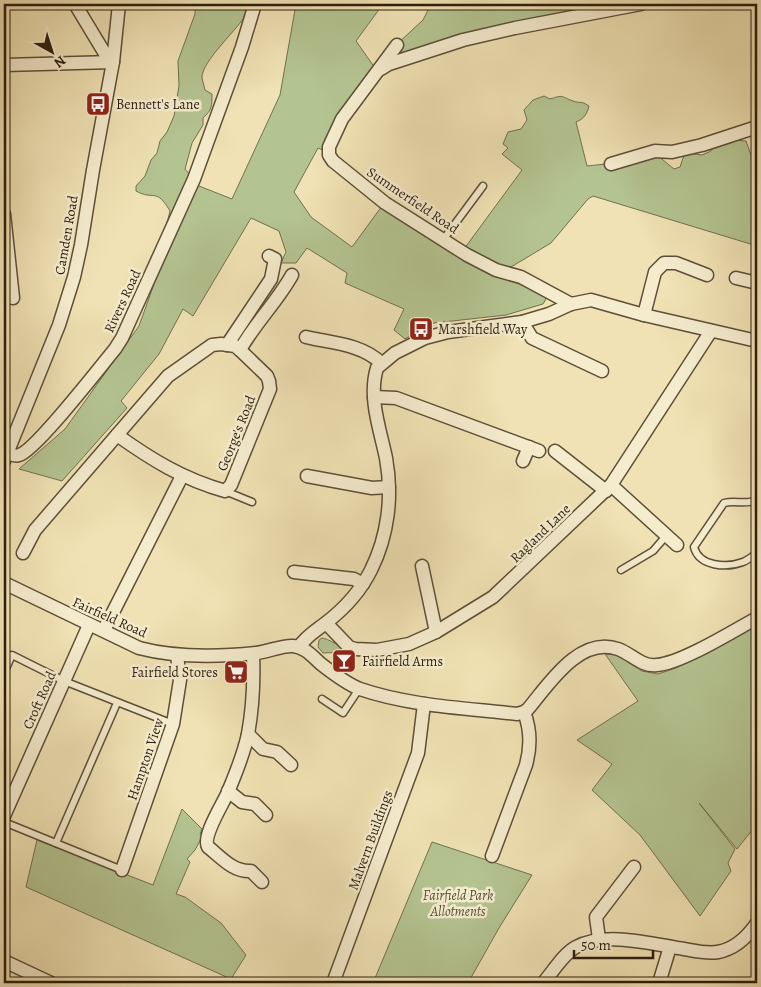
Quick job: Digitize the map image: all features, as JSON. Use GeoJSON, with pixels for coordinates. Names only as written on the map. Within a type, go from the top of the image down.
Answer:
{"type":"FeatureCollection","features":[{"type":"Feature","properties":{"kind":"street"},"geometry":{"type":"LineString","coordinates":[[75,4],[111,62]]}},
{"type":"Feature","properties":{"kind":"street","name":"Camden Road"},"geometry":{"type":"LineString","coordinates":[[6,457],[9,436],[59,325],[74,277],[81,245],[119,4]]}},
{"type":"Feature","properties":{"kind":"street","name":"Rivers Road"},"geometry":{"type":"LineString","coordinates":[[6,457],[21,455],[36,442],[119,344],[194,179],[242,47],[255,4]]}},
{"type":"Feature","properties":{"kind":"street"},"geometry":{"type":"LineString","coordinates":[[379,71],[389,64],[463,40],[641,4]]}},
{"type":"Feature","properties":{"kind":"street","name":"Summerfield Road"},"geometry":{"type":"LineString","coordinates":[[397,45],[342,118],[329,147],[329,155],[332,161],[385,203],[443,240],[496,270],[521,277],[571,304]]}},
{"type":"Feature","properties":{"kind":"street"},"geometry":{"type":"LineString","coordinates":[[4,65],[111,62]]}},
{"type":"Feature","properties":{"kind":"street"},"geometry":{"type":"LineString","coordinates":[[612,164],[655,151],[672,152],[702,145],[757,127]]}},
{"type":"Feature","properties":{"kind":"street"},"geometry":{"type":"LineString","coordinates":[[4,214],[14,298]]}},
{"type":"Feature","properties":{"kind":"street"},"geometry":{"type":"LineString","coordinates":[[234,347],[271,279],[275,259],[269,256]]}},
{"type":"Feature","properties":{"kind":"street"},"geometry":{"type":"LineString","coordinates":[[644,315],[655,272],[664,263],[676,263],[707,275]]}},
{"type":"Feature","properties":{"kind":"street"},"geometry":{"type":"LineString","coordinates":[[23,553],[35,530],[168,376],[212,345],[234,347],[246,338],[284,290],[292,275]]}},
{"type":"Feature","properties":{"kind":"street"},"geometry":{"type":"LineString","coordinates":[[736,278],[757,283]]}},
{"type":"Feature","properties":{"kind":"street"},"geometry":{"type":"LineString","coordinates":[[757,341],[644,315],[591,300],[571,304],[549,314],[522,322],[448,332],[425,338],[395,353],[376,368],[375,374],[374,397],[377,424],[386,459],[389,488],[388,514],[378,554],[363,584],[345,606],[304,639],[299,647],[308,652],[323,666],[359,689],[424,704],[517,714],[524,712],[564,667],[586,652],[603,648],[618,650],[641,663],[659,665],[678,659],[757,618]]}},
{"type":"Feature","properties":{"kind":"street"},"geometry":{"type":"LineString","coordinates":[[522,322],[532,338],[602,371]]}},
{"type":"Feature","properties":{"kind":"street","name":"Ragland Lane"},"geometry":{"type":"LineString","coordinates":[[326,623],[342,641],[355,649],[377,650],[409,644],[436,632],[493,597],[608,488],[711,331]]}},
{"type":"Feature","properties":{"kind":"street"},"geometry":{"type":"LineString","coordinates":[[306,338],[363,350],[373,355],[381,363]]}},
{"type":"Feature","properties":{"kind":"street","name":"George's Road"},"geometry":{"type":"LineString","coordinates":[[117,435],[153,460],[182,476],[225,491],[232,485],[270,389],[267,376],[234,347]]}},
{"type":"Feature","properties":{"kind":"street"},"geometry":{"type":"LineString","coordinates":[[374,397],[396,398],[534,449],[523,461]]}},
{"type":"Feature","properties":{"kind":"street"},"geometry":{"type":"LineString","coordinates":[[555,451],[608,488],[677,545]]}},
{"type":"Feature","properties":{"kind":"street"},"geometry":{"type":"LineString","coordinates":[[104,630],[182,476]]}},
{"type":"Feature","properties":{"kind":"street"},"geometry":{"type":"LineString","coordinates":[[310,481],[372,488],[389,488]]}},
{"type":"Feature","properties":{"kind":"street"},"geometry":{"type":"LineString","coordinates":[[422,566],[436,632]]}},
{"type":"Feature","properties":{"kind":"street"},"geometry":{"type":"LineString","coordinates":[[294,572],[354,579],[363,584]]}},
{"type":"Feature","properties":{"kind":"street","name":"Fairfield Road"},"geometry":{"type":"LineString","coordinates":[[4,583],[139,648],[177,655],[253,654],[269,652],[286,646],[299,647]]}},
{"type":"Feature","properties":{"kind":"street","name":"Croft Road"},"geometry":{"type":"LineString","coordinates":[[4,816],[89,625]]}},
{"type":"Feature","properties":{"kind":"street"},"geometry":{"type":"LineString","coordinates":[[253,654],[254,686],[248,734],[228,791],[206,843],[208,847],[233,868],[241,872],[251,871],[262,882]]}},
{"type":"Feature","properties":{"kind":"street","name":"Hampton View"},"geometry":{"type":"LineString","coordinates":[[122,870],[174,724],[180,680],[177,655]]}},
{"type":"Feature","properties":{"kind":"street","name":"Malvern Buildings"},"geometry":{"type":"LineString","coordinates":[[333,983],[418,753],[424,704]]}},
{"type":"Feature","properties":{"kind":"street"},"geometry":{"type":"LineString","coordinates":[[492,856],[530,751],[529,724],[524,712]]}},
{"type":"Feature","properties":{"kind":"street"},"geometry":{"type":"LineString","coordinates":[[248,734],[263,749],[277,752],[291,766]]}},
{"type":"Feature","properties":{"kind":"street"},"geometry":{"type":"LineString","coordinates":[[228,791],[242,802],[255,804],[266,816]]}},
{"type":"Feature","properties":{"kind":"street"},"geometry":{"type":"LineString","coordinates":[[599,939],[596,917],[634,867]]}},
{"type":"Feature","properties":{"kind":"street"},"geometry":{"type":"LineString","coordinates":[[543,983],[574,948],[599,939],[704,952],[720,952],[753,938],[757,923]]}},
{"type":"Feature","properties":{"kind":"street"},"geometry":{"type":"LineString","coordinates":[[659,983],[670,947]]}},
{"type":"Feature","properties":{"kind":"street"},"geometry":{"type":"LineString","coordinates":[[4,960],[51,983]]}},
{"type":"Feature","properties":{"kind":"lane"},"geometry":{"type":"LineString","coordinates":[[443,240],[483,186]]}},
{"type":"Feature","properties":{"kind":"lane"},"geometry":{"type":"LineString","coordinates":[[225,491],[252,502]]}},
{"type":"Feature","properties":{"kind":"lane"},"geometry":{"type":"LineString","coordinates":[[757,500],[751,503],[724,503],[694,547],[696,552],[708,562],[718,565],[743,562],[757,553]]}},
{"type":"Feature","properties":{"kind":"lane"},"geometry":{"type":"LineString","coordinates":[[621,570],[653,551],[666,536]]}},
{"type":"Feature","properties":{"kind":"lane"},"geometry":{"type":"LineString","coordinates":[[4,673],[12,655],[64,681],[174,724]]}},
{"type":"Feature","properties":{"kind":"lane"},"geometry":{"type":"LineString","coordinates":[[322,699],[343,714],[359,689]]}},
{"type":"Feature","properties":{"kind":"lane"},"geometry":{"type":"LineString","coordinates":[[56,843],[117,703]]}},
{"type":"Feature","properties":{"kind":"lane"},"geometry":{"type":"LineString","coordinates":[[4,822],[122,870]]}},
{"type":"Feature","properties":{"kind":"green space"},"geometry":{"type":"Polygon","coordinates":[[[195,4],[248,4],[249,10],[203,71],[202,78],[205,90],[212,94],[212,105],[203,118],[203,125],[192,143],[185,169],[199,186],[232,199],[280,95],[296,4],[383,4],[356,41],[375,68],[325,151],[318,148],[294,192],[311,217],[352,247],[382,206],[484,269],[542,294],[546,299],[543,304],[506,315],[434,323],[405,339],[394,330],[404,309],[345,283],[347,273],[307,248],[296,263],[281,263],[286,252],[279,231],[251,218],[193,316],[183,309],[159,354],[121,401],[127,408],[62,481],[19,469],[65,429],[139,326],[159,270],[158,258],[170,211],[161,199],[136,191],[136,186],[145,176],[151,160],[157,153],[160,141],[167,132],[174,116],[179,86],[178,61],[195,14],[195,4]]]}},
{"type":"Feature","properties":{"kind":"green space"},"geometry":{"type":"Polygon","coordinates":[[[431,4],[614,4],[398,58],[401,50],[396,45],[423,20],[431,4]]]}},
{"type":"Feature","properties":{"kind":"green space"},"geometry":{"type":"Polygon","coordinates":[[[544,96],[550,99],[563,97],[589,106],[585,116],[576,122],[587,166],[605,164],[610,171],[657,155],[674,169],[680,167],[687,153],[702,155],[711,151],[714,146],[732,140],[746,141],[757,172],[757,246],[593,196],[588,199],[551,243],[511,267],[494,265],[464,249],[522,170],[502,154],[508,148],[503,144],[508,132],[521,129],[527,120],[524,110],[533,100],[544,96]]]}},
{"type":"Feature","properties":{"kind":"green space"},"geometry":{"type":"Polygon","coordinates":[[[757,623],[757,824],[737,849],[699,803],[735,849],[728,863],[731,871],[700,916],[640,835],[592,790],[612,764],[577,740],[638,701],[605,654],[620,655],[642,671],[658,674],[708,653],[757,623]]]}},
{"type":"Feature","properties":{"kind":"green space"},"geometry":{"type":"Polygon","coordinates":[[[322,638],[343,648],[347,652],[323,653],[318,647],[319,640],[322,638]]]}},
{"type":"Feature","properties":{"kind":"green space"},"geometry":{"type":"Polygon","coordinates":[[[182,809],[202,829],[200,834],[203,835],[195,850],[187,859],[190,862],[176,894],[185,897],[221,923],[246,955],[231,979],[26,887],[37,840],[153,885],[182,809]]]}},
{"type":"Feature","properties":{"kind":"green space","name":"Fairfield Park Allotments"},"geometry":{"type":"Polygon","coordinates":[[[432,842],[532,875],[468,983],[373,983],[432,842]]]}},
{"type":"Feature","properties":{"kind":"place","name":"Bennett's Lane"},"geometry":{"type":"Point","coordinates":[98,104]}},
{"type":"Feature","properties":{"kind":"place","name":"Marshfield Way"},"geometry":{"type":"Point","coordinates":[421,329]}},
{"type":"Feature","properties":{"kind":"place","name":"Fairfield Arms"},"geometry":{"type":"Point","coordinates":[344,661]}},
{"type":"Feature","properties":{"kind":"place","name":"Fairfield Stores"},"geometry":{"type":"Point","coordinates":[236,672]}}]}
